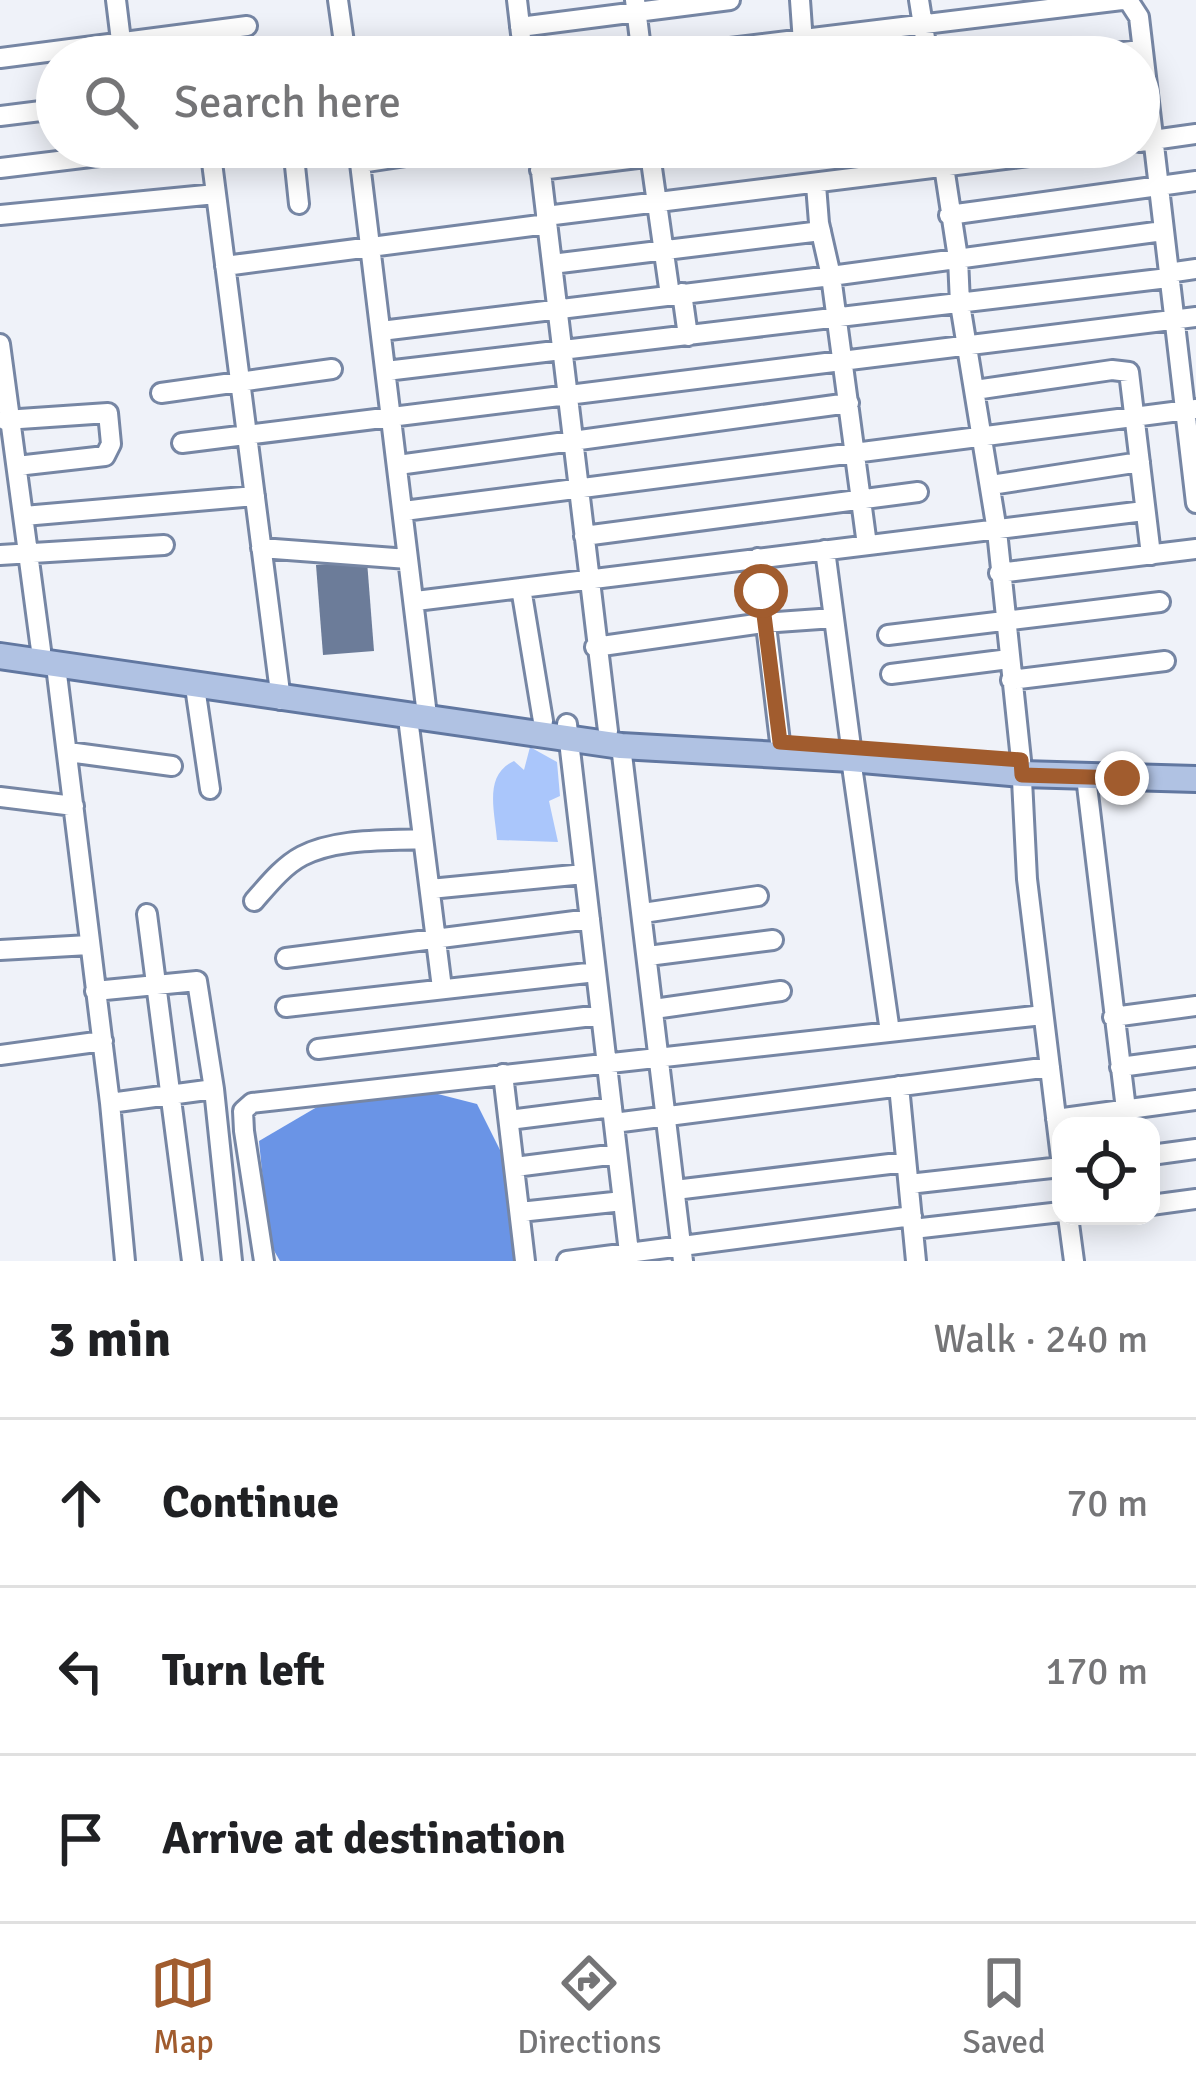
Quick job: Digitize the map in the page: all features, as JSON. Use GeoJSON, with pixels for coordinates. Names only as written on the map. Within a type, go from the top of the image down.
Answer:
{"type":"FeatureCollection","features":[{"type":"Feature","properties":{"kind":"main road"},"geometry":{"type":"LineString","coordinates":[[0,643],[48,658],[196,687],[280,693]]}},
{"type":"Feature","properties":{"kind":"main road"},"geometry":{"type":"LineString","coordinates":[[0,656],[48,658],[614,739],[851,753],[1086,777],[1196,779]]}},
{"type":"Feature","properties":{"kind":"main road"},"geometry":{"type":"LineString","coordinates":[[614,739],[780,742],[851,753]]}},
{"type":"Feature","properties":{"kind":"main road"},"geometry":{"type":"LineString","coordinates":[[1022,767],[1196,765]]}},
{"type":"Feature","properties":{"kind":"street"},"geometry":{"type":"LineString","coordinates":[[116,0],[120,36]]}},
{"type":"Feature","properties":{"kind":"street"},"geometry":{"type":"LineString","coordinates":[[338,0],[343,36]]}},
{"type":"Feature","properties":{"kind":"street"},"geometry":{"type":"LineString","coordinates":[[517,0],[522,36]]}},
{"type":"Feature","properties":{"kind":"street"},"geometry":{"type":"LineString","coordinates":[[520,26],[635,5],[730,0]]}},
{"type":"Feature","properties":{"kind":"street"},"geometry":{"type":"LineString","coordinates":[[800,0],[802,36]]}},
{"type":"Feature","properties":{"kind":"street"},"geometry":{"type":"LineString","coordinates":[[920,0],[925,36]]}},
{"type":"Feature","properties":{"kind":"street"},"geometry":{"type":"LineString","coordinates":[[872,36],[1125,0],[1139,17],[1140,36]]}},
{"type":"Feature","properties":{"kind":"street"},"geometry":{"type":"LineString","coordinates":[[635,5],[639,36]]}},
{"type":"Feature","properties":{"kind":"street"},"geometry":{"type":"LineString","coordinates":[[195,36],[247,26]]}},
{"type":"Feature","properties":{"kind":"street"},"geometry":{"type":"LineString","coordinates":[[0,58],[36,56]]}},
{"type":"Feature","properties":{"kind":"street"},"geometry":{"type":"LineString","coordinates":[[0,116],[36,112]]}},
{"type":"Feature","properties":{"kind":"street"},"geometry":{"type":"LineString","coordinates":[[1160,139],[1196,134]]}},
{"type":"Feature","properties":{"kind":"street"},"geometry":{"type":"LineString","coordinates":[[0,168],[36,164]]}},
{"type":"Feature","properties":{"kind":"street"},"geometry":{"type":"LineString","coordinates":[[213,168],[280,693]]}},
{"type":"Feature","properties":{"kind":"street"},"geometry":{"type":"LineString","coordinates":[[295,168],[299,204]]}},
{"type":"Feature","properties":{"kind":"street"},"geometry":{"type":"LineString","coordinates":[[361,168],[416,601],[424,839],[442,988]]}},
{"type":"Feature","properties":{"kind":"street"},"geometry":{"type":"LineString","coordinates":[[552,168],[540,170],[595,647],[643,914],[682,1254]]}},
{"type":"Feature","properties":{"kind":"street"},"geometry":{"type":"LineString","coordinates":[[651,168],[665,250],[688,336]]}},
{"type":"Feature","properties":{"kind":"street"},"geometry":{"type":"LineString","coordinates":[[225,266],[656,204],[958,168]]}},
{"type":"Feature","properties":{"kind":"street"},"geometry":{"type":"LineString","coordinates":[[1152,168],[1190,410],[1196,503]]}},
{"type":"Feature","properties":{"kind":"street"},"geometry":{"type":"LineString","coordinates":[[944,170],[980,436],[992,485],[1022,767],[1027,879],[1056,1117]]}},
{"type":"Feature","properties":{"kind":"street"},"geometry":{"type":"LineString","coordinates":[[949,215],[1196,182]]}},
{"type":"Feature","properties":{"kind":"street"},"geometry":{"type":"LineString","coordinates":[[816,185],[867,544]]}},
{"type":"Feature","properties":{"kind":"street"},"geometry":{"type":"LineString","coordinates":[[0,215],[216,194]]}},
{"type":"Feature","properties":{"kind":"street"},"geometry":{"type":"LineString","coordinates":[[552,264],[821,231]]}},
{"type":"Feature","properties":{"kind":"street"},"geometry":{"type":"LineString","coordinates":[[381,331],[1163,231]]}},
{"type":"Feature","properties":{"kind":"street"},"geometry":{"type":"LineString","coordinates":[[386,371],[960,304],[1196,269]]}},
{"type":"Feature","properties":{"kind":"street"},"geometry":{"type":"LineString","coordinates":[[182,443],[1196,317]]}},
{"type":"Feature","properties":{"kind":"street"},"geometry":{"type":"LineString","coordinates":[[1,356],[12,480],[24,517],[68,752],[124,1261]]}},
{"type":"Feature","properties":{"kind":"street"},"geometry":{"type":"LineString","coordinates":[[161,393],[332,369]]}},
{"type":"Feature","properties":{"kind":"street"},"geometry":{"type":"LineString","coordinates":[[975,390],[1122,370],[1130,377],[1151,555]]}},
{"type":"Feature","properties":{"kind":"street"},"geometry":{"type":"LineString","coordinates":[[398,465],[849,403]]}},
{"type":"Feature","properties":{"kind":"street"},"geometry":{"type":"LineString","coordinates":[[404,511],[1190,410]]}},
{"type":"Feature","properties":{"kind":"street"},"geometry":{"type":"LineString","coordinates":[[6,420],[102,411],[108,413],[111,426],[110,450],[105,456],[12,480]]}},
{"type":"Feature","properties":{"kind":"street"},"geometry":{"type":"LineString","coordinates":[[992,485],[1140,462]]}},
{"type":"Feature","properties":{"kind":"street"},"geometry":{"type":"LineString","coordinates":[[584,536],[918,493]]}},
{"type":"Feature","properties":{"kind":"street"},"geometry":{"type":"LineString","coordinates":[[24,517],[254,496]]}},
{"type":"Feature","properties":{"kind":"street"},"geometry":{"type":"LineString","coordinates":[[416,601],[1144,511]]}},
{"type":"Feature","properties":{"kind":"street"},"geometry":{"type":"LineString","coordinates":[[0,555],[164,545]]}},
{"type":"Feature","properties":{"kind":"street"},"geometry":{"type":"LineString","coordinates":[[261,548],[408,559]]}},
{"type":"Feature","properties":{"kind":"street"},"geometry":{"type":"LineString","coordinates":[[999,573],[1196,549]]}},
{"type":"Feature","properties":{"kind":"street"},"geometry":{"type":"LineString","coordinates":[[825,550],[890,1032]]}},
{"type":"Feature","properties":{"kind":"street"},"geometry":{"type":"LineString","coordinates":[[758,558],[780,742]]}},
{"type":"Feature","properties":{"kind":"street"},"geometry":{"type":"LineString","coordinates":[[521,588],[560,728],[584,874],[630,1257]]}},
{"type":"Feature","properties":{"kind":"street"},"geometry":{"type":"LineString","coordinates":[[888,635],[1160,602]]}},
{"type":"Feature","properties":{"kind":"street"},"geometry":{"type":"LineString","coordinates":[[595,647],[834,618]]}},
{"type":"Feature","properties":{"kind":"street"},"geometry":{"type":"LineString","coordinates":[[891,674],[1009,658]]}},
{"type":"Feature","properties":{"kind":"street"},"geometry":{"type":"LineString","coordinates":[[1011,680],[1165,661]]}},
{"type":"Feature","properties":{"kind":"street"},"geometry":{"type":"LineString","coordinates":[[196,687],[210,789]]}},
{"type":"Feature","properties":{"kind":"street"},"geometry":{"type":"LineString","coordinates":[[68,752],[172,766]]}},
{"type":"Feature","properties":{"kind":"street"},"geometry":{"type":"LineString","coordinates":[[1086,777],[1127,1117]]}},
{"type":"Feature","properties":{"kind":"street"},"geometry":{"type":"LineString","coordinates":[[0,797],[74,806]]}},
{"type":"Feature","properties":{"kind":"street"},"geometry":{"type":"LineString","coordinates":[[254,902],[302,856],[356,843],[424,839]]}},
{"type":"Feature","properties":{"kind":"street"},"geometry":{"type":"LineString","coordinates":[[430,889],[584,874]]}},
{"type":"Feature","properties":{"kind":"street"},"geometry":{"type":"LineString","coordinates":[[643,914],[758,896]]}},
{"type":"Feature","properties":{"kind":"street"},"geometry":{"type":"LineString","coordinates":[[147,914],[191,1261]]}},
{"type":"Feature","properties":{"kind":"street"},"geometry":{"type":"LineString","coordinates":[[286,958],[590,919]]}},
{"type":"Feature","properties":{"kind":"street"},"geometry":{"type":"LineString","coordinates":[[648,956],[773,940]]}},
{"type":"Feature","properties":{"kind":"street"},"geometry":{"type":"LineString","coordinates":[[0,950],[88,946]]}},
{"type":"Feature","properties":{"kind":"street"},"geometry":{"type":"LineString","coordinates":[[286,1006],[596,972]]}},
{"type":"Feature","properties":{"kind":"street"},"geometry":{"type":"LineString","coordinates":[[95,991],[197,981],[232,1261]]}},
{"type":"Feature","properties":{"kind":"street"},"geometry":{"type":"LineString","coordinates":[[654,1009],[781,991]]}},
{"type":"Feature","properties":{"kind":"street"},"geometry":{"type":"LineString","coordinates":[[1114,1017],[1196,1006]]}},
{"type":"Feature","properties":{"kind":"street"},"geometry":{"type":"LineString","coordinates":[[317,1048],[601,1015]]}},
{"type":"Feature","properties":{"kind":"street"},"geometry":{"type":"LineString","coordinates":[[264,1261],[244,1131],[243,1111],[252,1103],[1043,1016]]}},
{"type":"Feature","properties":{"kind":"street"},"geometry":{"type":"LineString","coordinates":[[0,1055],[103,1041]]}},
{"type":"Feature","properties":{"kind":"street"},"geometry":{"type":"LineString","coordinates":[[1120,1067],[1196,1057]]}},
{"type":"Feature","properties":{"kind":"street"},"geometry":{"type":"LineString","coordinates":[[509,1120],[666,1115],[1050,1067]]}},
{"type":"Feature","properties":{"kind":"street"},"geometry":{"type":"LineString","coordinates":[[503,1074],[525,1261]]}},
{"type":"Feature","properties":{"kind":"street"},"geometry":{"type":"LineString","coordinates":[[899,1086],[916,1261]]}},
{"type":"Feature","properties":{"kind":"street"},"geometry":{"type":"LineString","coordinates":[[110,1103],[214,1089]]}},
{"type":"Feature","properties":{"kind":"street"},"geometry":{"type":"LineString","coordinates":[[1131,1117],[1196,1100]]}},
{"type":"Feature","properties":{"kind":"street"},"geometry":{"type":"LineString","coordinates":[[1160,1154],[1196,1149]]}},
{"type":"Feature","properties":{"kind":"street"},"geometry":{"type":"LineString","coordinates":[[515,1168],[617,1154]]}},
{"type":"Feature","properties":{"kind":"street"},"geometry":{"type":"LineString","coordinates":[[675,1190],[906,1162]]}},
{"type":"Feature","properties":{"kind":"street"},"geometry":{"type":"LineString","coordinates":[[909,1184],[1052,1163]]}},
{"type":"Feature","properties":{"kind":"street"},"geometry":{"type":"LineString","coordinates":[[1160,1204],[1196,1199]]}},
{"type":"Feature","properties":{"kind":"street"},"geometry":{"type":"LineString","coordinates":[[520,1212],[623,1201]]}},
{"type":"Feature","properties":{"kind":"street"},"geometry":{"type":"LineString","coordinates":[[567,1261],[682,1254],[912,1223],[1052,1215]]}},
{"type":"Feature","properties":{"kind":"street"},"geometry":{"type":"LineString","coordinates":[[1067,1225],[1074,1261]]}},
{"type":"Feature","properties":{"kind":"shaded area"},"geometry":{"type":"Polygon","coordinates":[[[530,747],[557,762],[560,796],[549,801],[558,842],[497,840],[494,785],[504,767],[514,761],[524,770],[530,747]]]}},
{"type":"Feature","properties":{"kind":"shaded area"},"geometry":{"type":"Polygon","coordinates":[[[430,1092],[477,1104],[504,1158],[514,1261],[280,1261],[269,1242],[259,1141],[317,1107],[430,1092]]]}},
{"type":"Feature","properties":{"kind":"building"},"geometry":{"type":"Polygon","coordinates":[[[367,561],[374,651],[323,655],[316,565],[367,561]]]}},
{"type":"Feature","properties":{"kind":"route"},"geometry":{"type":"LineString","coordinates":[[761,591],[780,742],[1021,760],[1022,775],[1122,778]]}}]}
